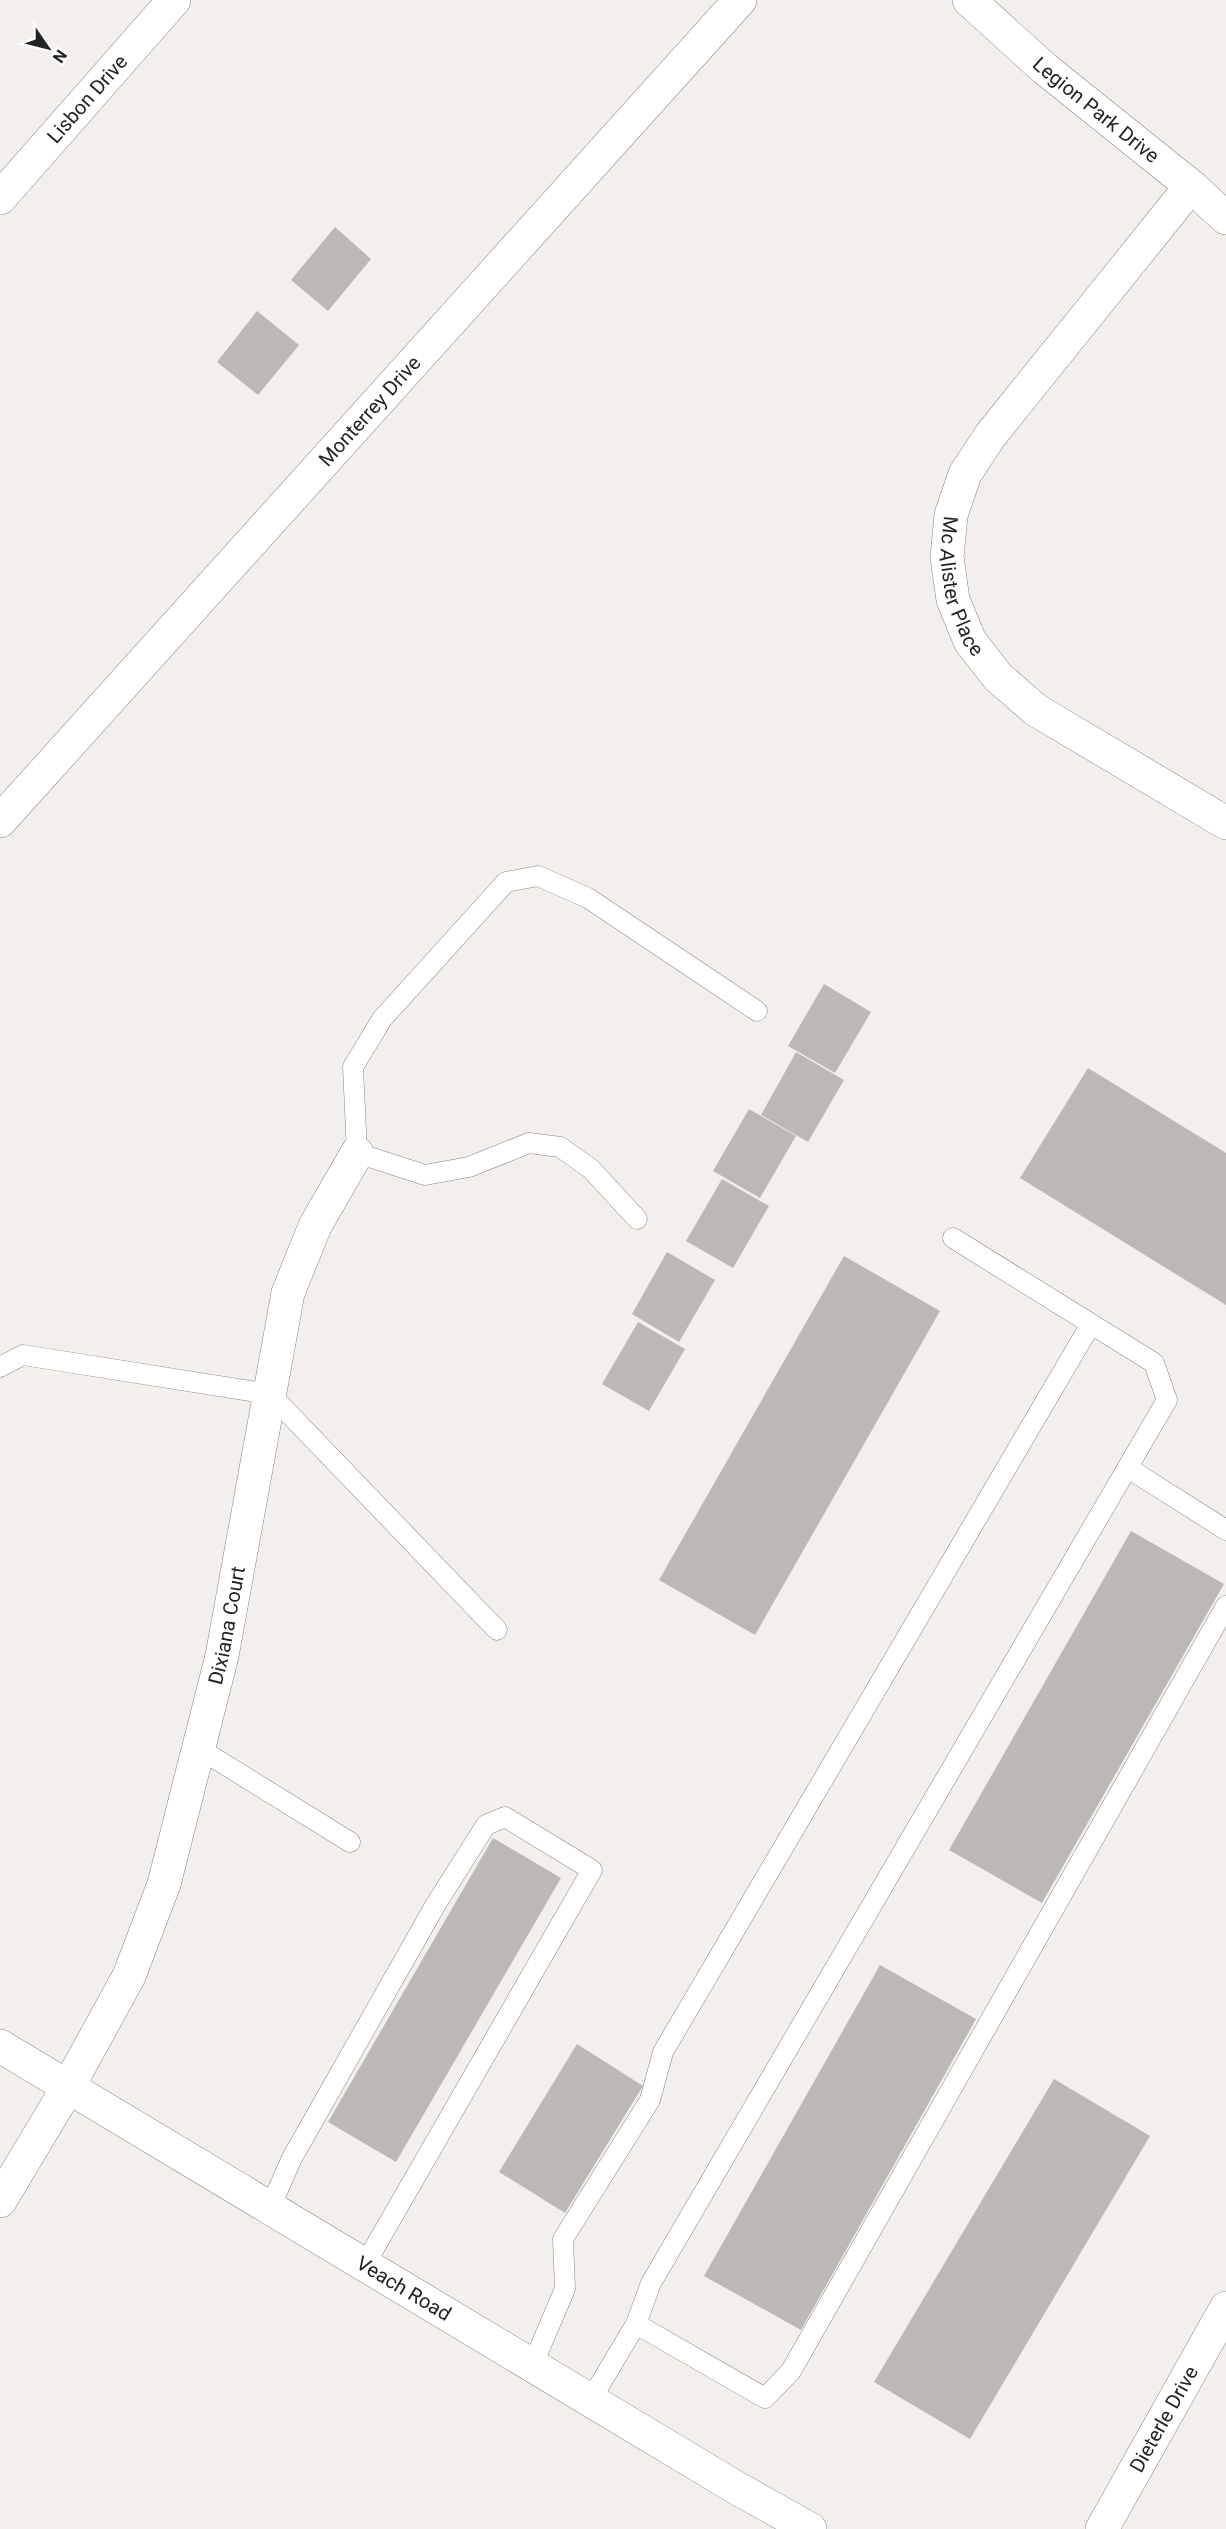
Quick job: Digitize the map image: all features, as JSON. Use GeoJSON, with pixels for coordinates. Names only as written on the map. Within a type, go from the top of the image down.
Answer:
{"type":"FeatureCollection","features":[{"type":"Feature","properties":{"kind":"street","name":"Lisbon Drive"},"geometry":{"type":"LineString","coordinates":[[0,198],[174,0]]}},
{"type":"Feature","properties":{"kind":"street","name":"Monterrey Drive"},"geometry":{"type":"LineString","coordinates":[[0,821],[740,0]]}},
{"type":"Feature","properties":{"kind":"street","name":"Legion Park Drive"},"geometry":{"type":"LineString","coordinates":[[969,0],[1044,68],[1191,186],[1226,218]]}},
{"type":"Feature","properties":{"kind":"street","name":"Mc Alister Place"},"geometry":{"type":"LineString","coordinates":[[1191,186],[990,436],[971,464],[965,474],[951,515],[947,557],[953,600],[970,641],[998,677],[1036,710],[1226,823]]}},
{"type":"Feature","properties":{"kind":"street","name":"Dixiana Court"},"geometry":{"type":"LineString","coordinates":[[0,2201],[67,2089],[129,1976],[164,1884],[222,1656],[288,1293],[315,1226],[357,1153]]}},
{"type":"Feature","properties":{"kind":"street","name":"Veach Road"},"geometry":{"type":"LineString","coordinates":[[0,2046],[67,2089],[269,2210],[810,2529]]}},
{"type":"Feature","properties":{"kind":"street","name":"Dieterle Drive"},"geometry":{"type":"LineString","coordinates":[[1102,2529],[1226,2308]]}},
{"type":"Feature","properties":{"kind":"lane"},"geometry":{"type":"LineString","coordinates":[[637,1219],[591,1169],[560,1147],[529,1143],[469,1167],[425,1175],[357,1153],[352,1067],[381,1019],[506,882],[538,876],[588,898],[757,1011]]}},
{"type":"Feature","properties":{"kind":"lane"},"geometry":{"type":"LineString","coordinates":[[590,2401],[636,2324],[651,2283],[1167,1400],[1154,1363],[953,1238]]}},
{"type":"Feature","properties":{"kind":"lane"},"geometry":{"type":"LineString","coordinates":[[532,2366],[565,2289],[563,2239],[650,2100],[663,2052],[1091,1324]]}},
{"type":"Feature","properties":{"kind":"lane"},"geometry":{"type":"LineString","coordinates":[[0,1367],[23,1355],[270,1394],[497,1630]]}},
{"type":"Feature","properties":{"kind":"lane"},"geometry":{"type":"LineString","coordinates":[[1128,1468],[1226,1530]]}},
{"type":"Feature","properties":{"kind":"lane"},"geometry":{"type":"LineString","coordinates":[[636,2324],[765,2398],[791,2371],[1226,1606]]}},
{"type":"Feature","properties":{"kind":"lane"},"geometry":{"type":"LineString","coordinates":[[198,1748],[350,1842]]}},
{"type":"Feature","properties":{"kind":"lane"},"geometry":{"type":"LineString","coordinates":[[269,2210],[292,2158],[436,1904],[486,1825],[505,1817],[592,1870],[364,2266]]}},
{"type":"Feature","properties":{"kind":"building"},"geometry":{"type":"Polygon","coordinates":[[[335,227],[371,259],[328,311],[291,280],[335,227]]]}},
{"type":"Feature","properties":{"kind":"building"},"geometry":{"type":"Polygon","coordinates":[[[257,311],[299,345],[258,395],[217,362],[257,311]]]}},
{"type":"Feature","properties":{"kind":"building"},"geometry":{"type":"Polygon","coordinates":[[[824,984],[871,1012],[835,1073],[788,1046],[824,984]]]}},
{"type":"Feature","properties":{"kind":"building"},"geometry":{"type":"Polygon","coordinates":[[[796,1052],[844,1080],[808,1142],[761,1115],[796,1052]]]}},
{"type":"Feature","properties":{"kind":"building"},"geometry":{"type":"Polygon","coordinates":[[[1088,1068],[1226,1153],[1226,1305],[1020,1178],[1088,1068]]]}},
{"type":"Feature","properties":{"kind":"building"},"geometry":{"type":"Polygon","coordinates":[[[749,1109],[796,1136],[760,1198],[713,1171],[749,1109]]]}},
{"type":"Feature","properties":{"kind":"building"},"geometry":{"type":"Polygon","coordinates":[[[722,1179],[769,1206],[733,1268],[686,1241],[722,1179]]]}},
{"type":"Feature","properties":{"kind":"building"},"geometry":{"type":"Polygon","coordinates":[[[667,1252],[715,1280],[679,1342],[632,1314],[667,1252]]]}},
{"type":"Feature","properties":{"kind":"building"},"geometry":{"type":"Polygon","coordinates":[[[844,1256],[940,1311],[755,1635],[659,1580],[844,1256]]]}},
{"type":"Feature","properties":{"kind":"building"},"geometry":{"type":"Polygon","coordinates":[[[638,1322],[685,1349],[649,1411],[602,1384],[638,1322]]]}},
{"type":"Feature","properties":{"kind":"building"},"geometry":{"type":"Polygon","coordinates":[[[1131,1531],[1224,1584],[1042,1903],[949,1850],[1131,1531]]]}},
{"type":"Feature","properties":{"kind":"building"},"geometry":{"type":"Polygon","coordinates":[[[493,1838],[561,1878],[396,2162],[328,2122],[493,1838]]]}},
{"type":"Feature","properties":{"kind":"building"},"geometry":{"type":"Polygon","coordinates":[[[880,1965],[976,2019],[801,2330],[704,2276],[880,1965]]]}},
{"type":"Feature","properties":{"kind":"building"},"geometry":{"type":"Polygon","coordinates":[[[577,2044],[643,2086],[565,2213],[499,2172],[577,2044]]]}},
{"type":"Feature","properties":{"kind":"building"},"geometry":{"type":"Polygon","coordinates":[[[1054,2079],[1150,2136],[970,2439],[874,2382],[1054,2079]]]}}]}
